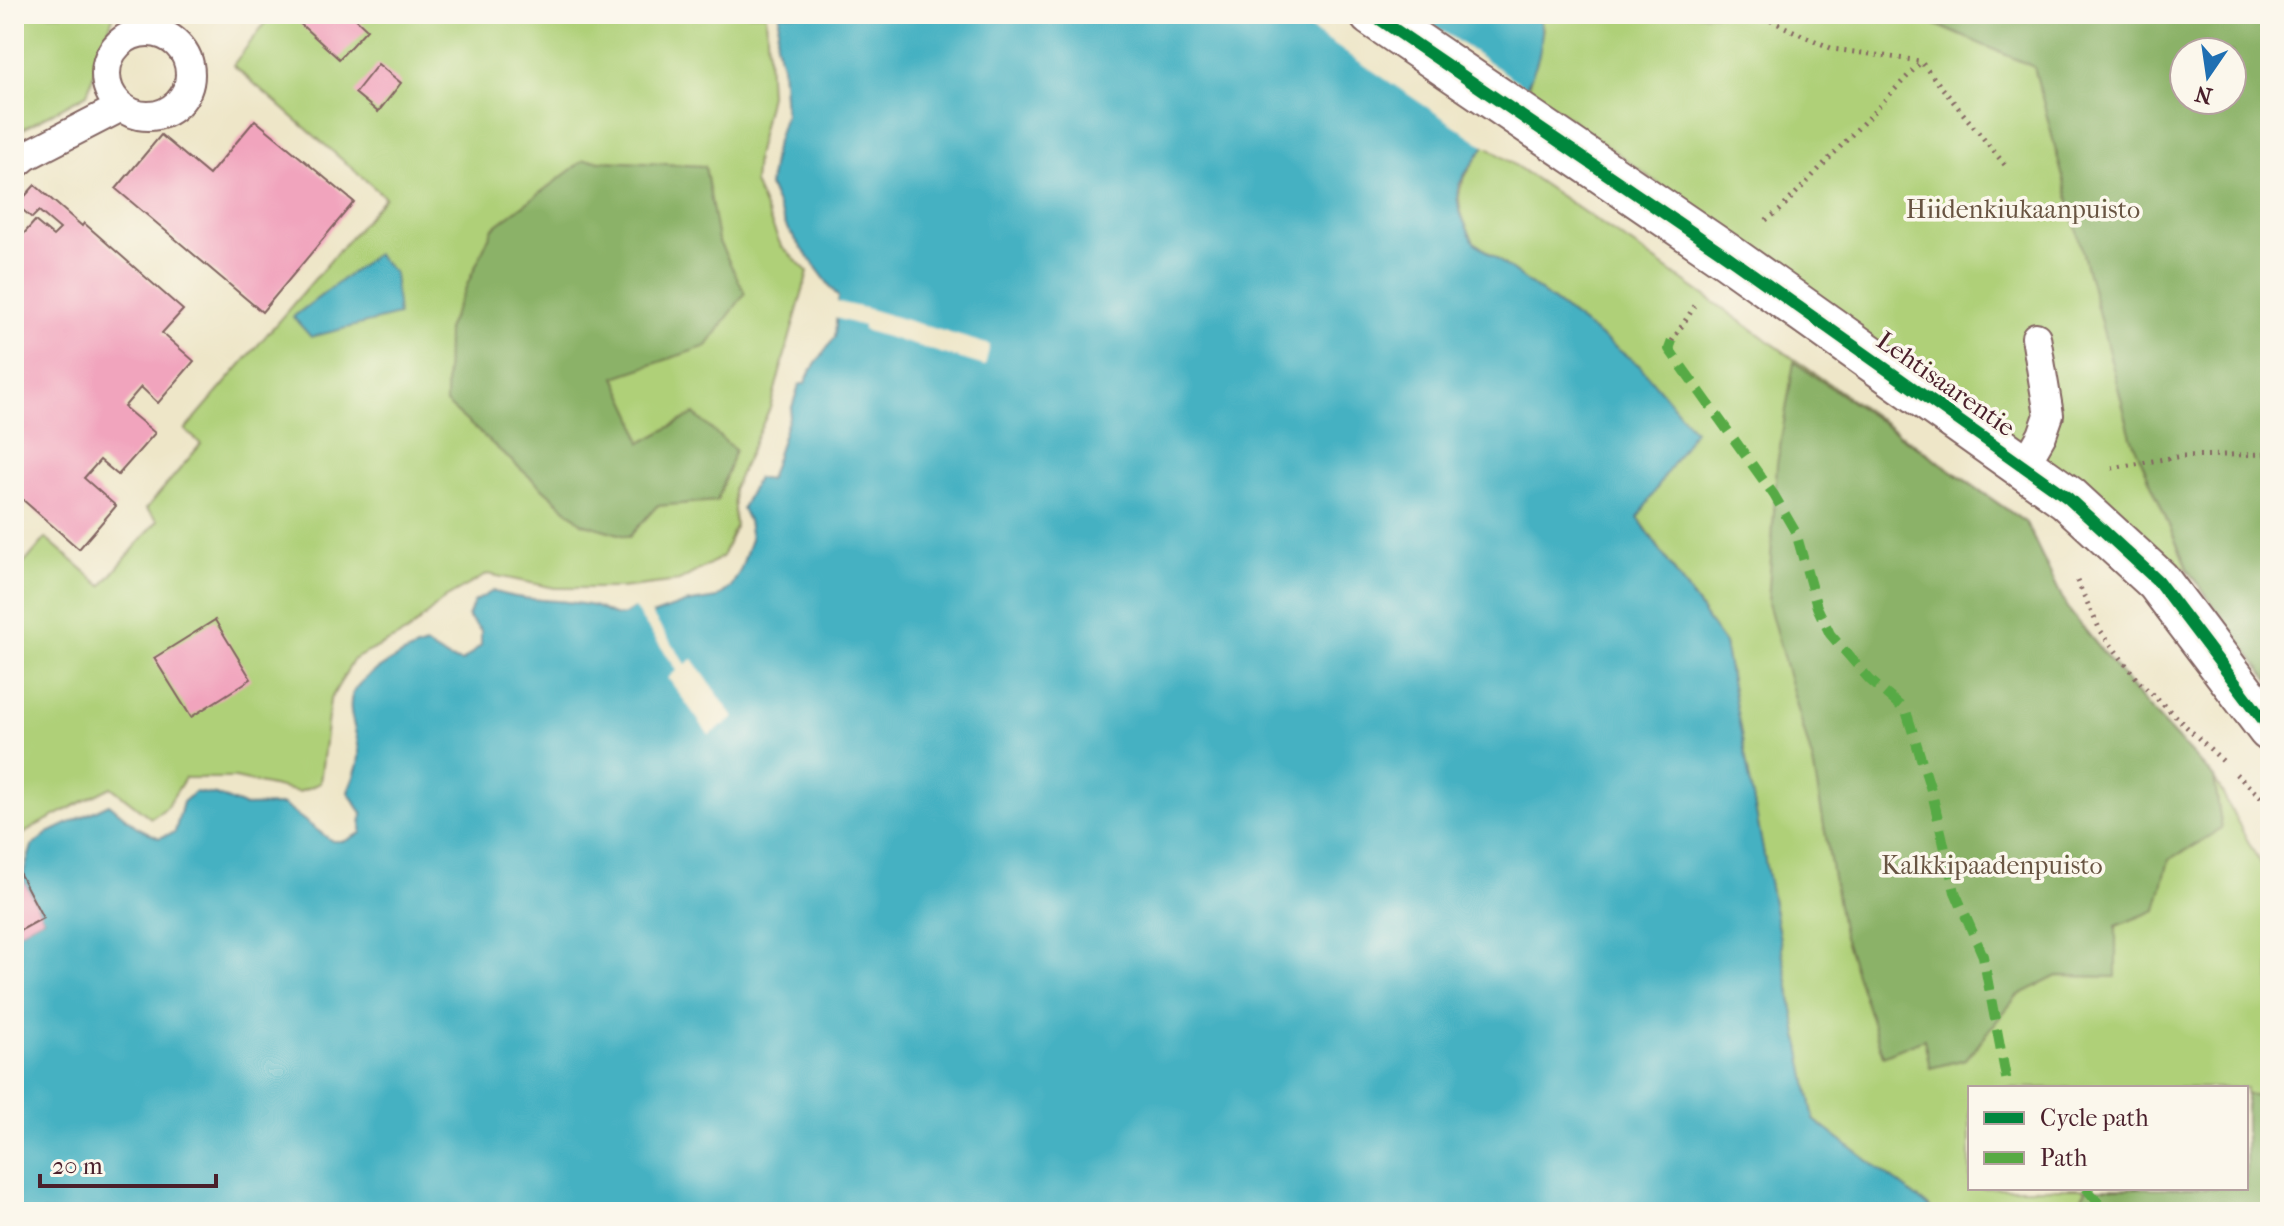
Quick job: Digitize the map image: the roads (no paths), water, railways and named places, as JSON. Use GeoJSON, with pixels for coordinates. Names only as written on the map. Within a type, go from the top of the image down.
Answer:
{"type":"FeatureCollection","features":[{"type":"Feature","properties":{"kind":"street","name":"Lehtisaarentie"},"geometry":{"type":"LineString","coordinates":[[1372,14],[1546,130],[2068,498],[2158,581],[2270,729]]}},
{"type":"Feature","properties":{"kind":"lane"},"geometry":{"type":"LineString","coordinates":[[134,23],[172,38],[183,48],[190,62],[191,78],[187,93],[178,105],[150,117],[121,107],[112,97],[106,69],[118,44],[129,36],[134,23]]}},
{"type":"Feature","properties":{"kind":"lane"},"geometry":{"type":"LineString","coordinates":[[14,166],[26,156],[121,107]]}},
{"type":"Feature","properties":{"kind":"lane"},"geometry":{"type":"LineString","coordinates":[[2024,466],[2042,435],[2049,415],[2036,337]]}},
{"type":"Feature","properties":{"kind":"water"},"geometry":{"type":"Polygon","coordinates":[[[780,14],[1539,14],[1542,34],[1533,72],[1513,108],[1461,181],[1457,196],[1460,210],[1474,242],[1640,366],[1694,430],[1638,518],[1724,644],[1814,1120],[1936,1212],[14,1212],[14,934],[43,918],[22,878],[32,846],[48,833],[109,804],[137,827],[159,838],[175,832],[183,802],[195,792],[216,795],[244,806],[283,805],[332,841],[345,841],[361,833],[362,813],[348,792],[359,756],[351,708],[353,693],[375,671],[426,645],[450,659],[462,662],[481,645],[481,631],[468,617],[474,602],[493,591],[593,606],[615,615],[623,615],[634,607],[652,615],[685,603],[717,598],[731,587],[751,539],[742,508],[757,478],[769,480],[799,385],[805,383],[835,337],[838,297],[787,228],[769,186],[775,147],[785,115],[782,65],[776,44],[780,14]]]}},
{"type":"Feature","properties":{"kind":"water"},"geometry":{"type":"Polygon","coordinates":[[[376,254],[394,273],[398,315],[311,337],[293,317],[376,254]]]}},
{"type":"Feature","properties":{"kind":"park label","name":"Hiidenkiukaanpuisto"},"geometry":{"type":"Point","coordinates":[2023,209]}},
{"type":"Feature","properties":{"kind":"park label","name":"Kalkkipaadenpuisto"},"geometry":{"type":"Point","coordinates":[1992,865]}}]}
